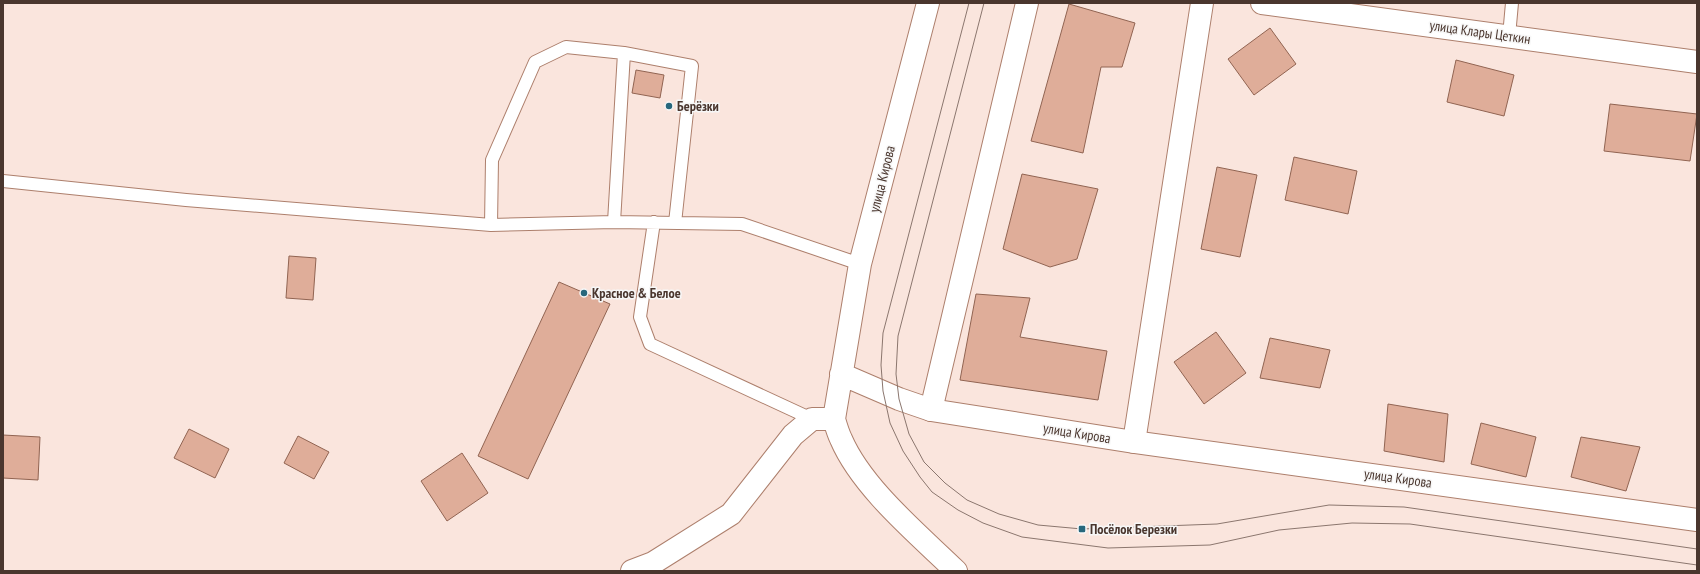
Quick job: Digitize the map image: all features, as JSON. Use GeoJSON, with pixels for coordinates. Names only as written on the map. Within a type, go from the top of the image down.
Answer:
{"type":"FeatureCollection","features":[{"type":"Feature","properties":{"kind":"street","name":"улица Кирова"},"geometry":{"type":"LineString","coordinates":[[928,3],[860,264],[841,374],[899,399],[931,410],[1134,442],[1697,520]]}},
{"type":"Feature","properties":{"kind":"street"},"geometry":{"type":"LineString","coordinates":[[931,410],[1027,3]]}},
{"type":"Feature","properties":{"kind":"street"},"geometry":{"type":"LineString","coordinates":[[1134,442],[1202,3]]}},
{"type":"Feature","properties":{"kind":"street","name":"улица Клары Цеткин"},"geometry":{"type":"LineString","coordinates":[[1262,3],[1697,62]]}},
{"type":"Feature","properties":{"kind":"street"},"geometry":{"type":"LineString","coordinates":[[841,374],[834,419],[841,440],[854,463],[879,496],[956,571]]}},
{"type":"Feature","properties":{"kind":"street"},"geometry":{"type":"LineString","coordinates":[[632,571],[653,563],[731,514],[793,435],[812,419],[834,419]]}},
{"type":"Feature","properties":{"kind":"lane"},"geometry":{"type":"LineString","coordinates":[[1509,36],[1512,3]]}},
{"type":"Feature","properties":{"kind":"lane"},"geometry":{"type":"LineString","coordinates":[[491,225],[492,160],[535,62],[566,47],[624,53],[692,66],[675,223]]}},
{"type":"Feature","properties":{"kind":"lane"},"geometry":{"type":"LineString","coordinates":[[614,222],[624,53]]}},
{"type":"Feature","properties":{"kind":"lane"},"geometry":{"type":"LineString","coordinates":[[3,182],[186,200],[491,225],[614,222],[742,224],[860,264]]}},
{"type":"Feature","properties":{"kind":"lane"},"geometry":{"type":"LineString","coordinates":[[654,222],[640,317],[650,344],[812,419]]}},
{"type":"Feature","properties":{"kind":"building"},"geometry":{"type":"Polygon","coordinates":[[[1069,4],[1135,23],[1122,67],[1101,67],[1083,153],[1031,141],[1069,4]]]}},
{"type":"Feature","properties":{"kind":"building"},"geometry":{"type":"Polygon","coordinates":[[[1270,28],[1296,64],[1254,95],[1228,59],[1270,28]]]}},
{"type":"Feature","properties":{"kind":"building"},"geometry":{"type":"Polygon","coordinates":[[[1456,60],[1514,75],[1504,116],[1447,102],[1456,60]]]}},
{"type":"Feature","properties":{"kind":"building"},"geometry":{"type":"Polygon","coordinates":[[[636,70],[664,75],[660,98],[632,93],[636,70]]]}},
{"type":"Feature","properties":{"kind":"building"},"geometry":{"type":"Polygon","coordinates":[[[1610,104],[1697,114],[1690,161],[1604,151],[1610,104]]]}},
{"type":"Feature","properties":{"kind":"building"},"geometry":{"type":"Polygon","coordinates":[[[1294,157],[1357,171],[1348,214],[1285,200],[1294,157]]]}},
{"type":"Feature","properties":{"kind":"building"},"geometry":{"type":"Polygon","coordinates":[[[1217,167],[1257,175],[1240,257],[1201,249],[1217,167]]]}},
{"type":"Feature","properties":{"kind":"building"},"geometry":{"type":"Polygon","coordinates":[[[1022,174],[1098,189],[1077,259],[1050,267],[1003,249],[1022,174]]]}},
{"type":"Feature","properties":{"kind":"building"},"geometry":{"type":"Polygon","coordinates":[[[289,256],[316,258],[313,300],[286,298],[289,256]]]}},
{"type":"Feature","properties":{"kind":"building"},"geometry":{"type":"Polygon","coordinates":[[[559,282],[610,304],[528,479],[478,456],[559,282]]]}},
{"type":"Feature","properties":{"kind":"building"},"geometry":{"type":"Polygon","coordinates":[[[976,294],[1030,298],[1020,337],[1107,351],[1098,400],[960,380],[976,294]]]}},
{"type":"Feature","properties":{"kind":"building"},"geometry":{"type":"Polygon","coordinates":[[[1216,332],[1246,373],[1204,404],[1174,362],[1216,332]]]}},
{"type":"Feature","properties":{"kind":"building"},"geometry":{"type":"Polygon","coordinates":[[[1270,338],[1330,350],[1320,388],[1260,378],[1270,338]]]}},
{"type":"Feature","properties":{"kind":"building"},"geometry":{"type":"Polygon","coordinates":[[[1388,404],[1448,414],[1444,462],[1384,451],[1388,404]]]}},
{"type":"Feature","properties":{"kind":"building"},"geometry":{"type":"Polygon","coordinates":[[[1481,423],[1536,437],[1526,477],[1471,464],[1481,423]]]}},
{"type":"Feature","properties":{"kind":"building"},"geometry":{"type":"Polygon","coordinates":[[[189,429],[229,449],[215,478],[174,458],[189,429]]]}},
{"type":"Feature","properties":{"kind":"building"},"geometry":{"type":"Polygon","coordinates":[[[3,435],[40,437],[38,480],[3,478],[3,435]]]}},
{"type":"Feature","properties":{"kind":"building"},"geometry":{"type":"Polygon","coordinates":[[[298,436],[329,452],[314,479],[284,463],[298,436]]]}},
{"type":"Feature","properties":{"kind":"building"},"geometry":{"type":"Polygon","coordinates":[[[1581,437],[1640,447],[1626,491],[1571,477],[1581,437]]]}},
{"type":"Feature","properties":{"kind":"building"},"geometry":{"type":"Polygon","coordinates":[[[462,453],[488,493],[447,521],[421,481],[462,453]]]}},
{"type":"Feature","properties":{"kind":"tram line"},"geometry":{"type":"LineString","coordinates":[[969,3],[883,333],[881,365],[883,391],[890,423],[903,451],[932,492],[958,510],[983,523],[1022,537],[1108,548],[1210,545],[1279,530],[1352,523],[1410,524],[1697,565]]}},
{"type":"Feature","properties":{"kind":"tram line"},"geometry":{"type":"LineString","coordinates":[[984,3],[898,336],[896,374],[899,399],[909,434],[924,462],[945,483],[967,500],[999,514],[1038,525],[1082,529],[1217,524],[1329,505],[1404,507],[1697,549]]}},
{"type":"Feature","properties":{"kind":"place","name":"Берёзки"},"geometry":{"type":"Point","coordinates":[669,106]}},
{"type":"Feature","properties":{"kind":"place","name":"Красное & Белое"},"geometry":{"type":"Point","coordinates":[584,293]}},
{"type":"Feature","properties":{"kind":"place","name":"Посёлок Березки"},"geometry":{"type":"Point","coordinates":[1082,529]}}]}
